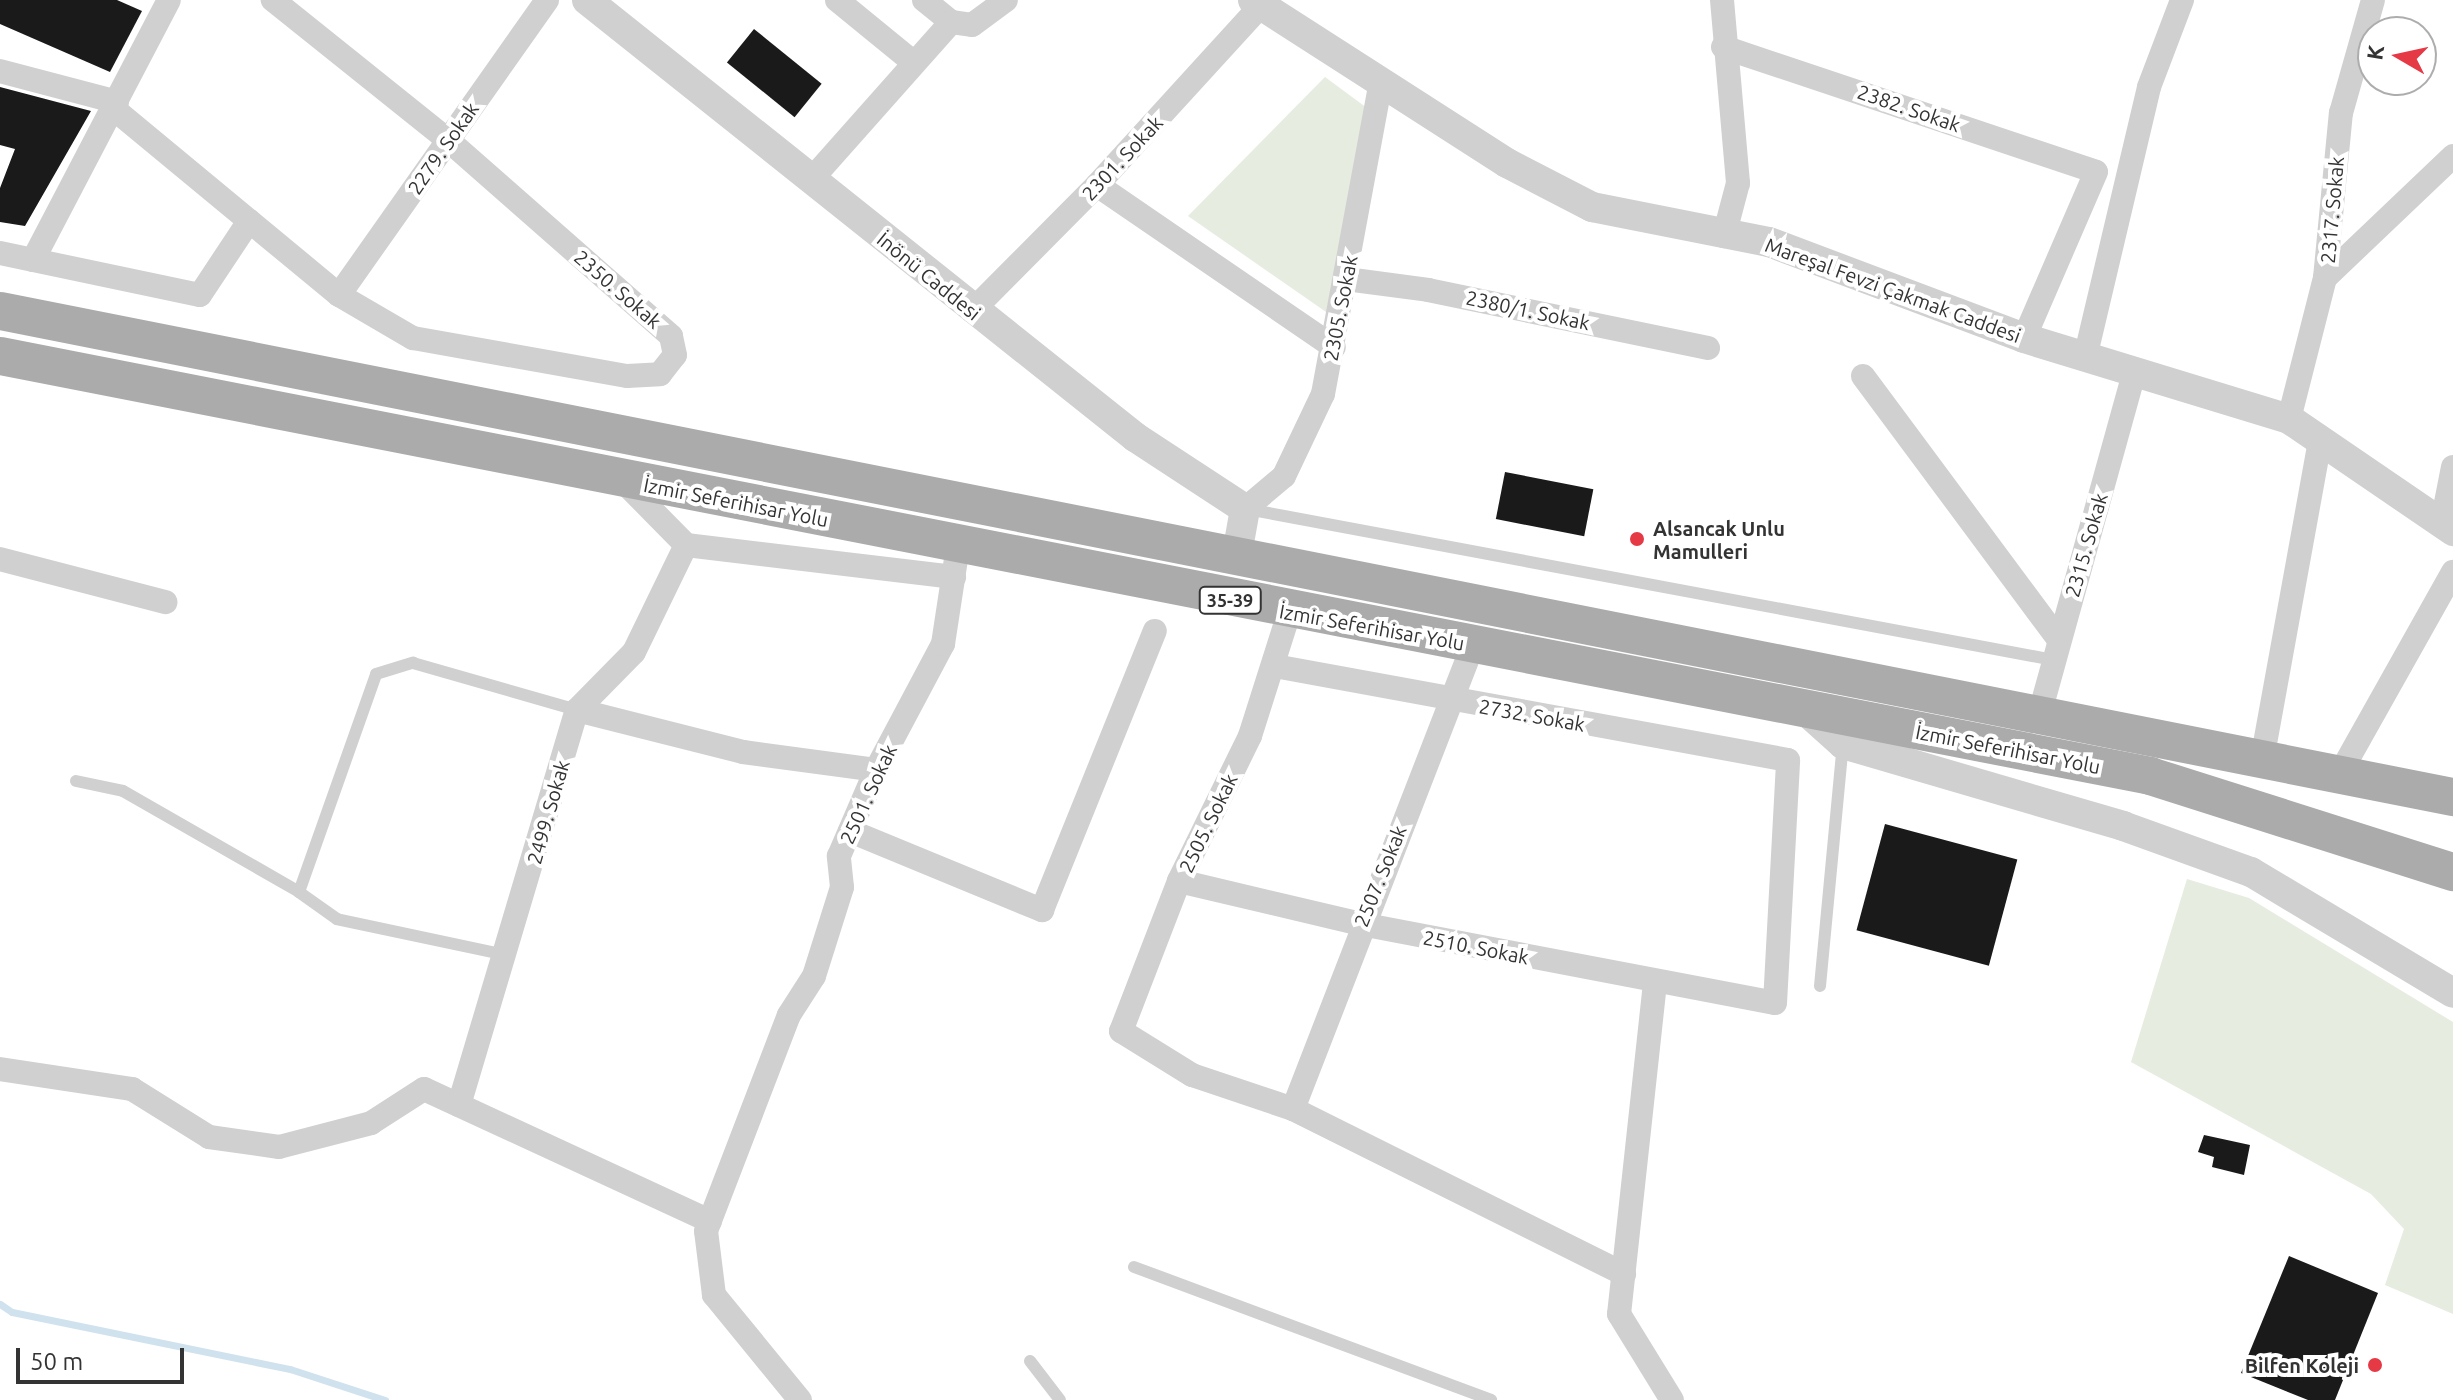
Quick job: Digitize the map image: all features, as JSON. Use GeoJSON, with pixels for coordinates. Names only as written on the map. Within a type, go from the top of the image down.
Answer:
{"type":"FeatureCollection","features":[{"type":"Feature","properties":{"kind":"main road","name":"İzmir Seferihisar Yolu"},"geometry":{"type":"LineString","coordinates":[[0,311],[2453,797]]}},
{"type":"Feature","properties":{"kind":"main road","name":"İzmir Seferihisar Yolu"},"geometry":{"type":"LineString","coordinates":[[0,356],[621,479],[956,561],[1289,613],[1473,646],[2150,776],[2453,872]]}},
{"type":"Feature","properties":{"kind":"street"},"geometry":{"type":"LineString","coordinates":[[33,260],[169,0]]}},
{"type":"Feature","properties":{"kind":"street","name":"2350. Sokak"},"geometry":{"type":"LineString","coordinates":[[273,0],[449,141],[671,336],[675,355],[660,374],[627,376],[413,338],[339,295]]}},
{"type":"Feature","properties":{"kind":"street","name":"2279. Sokak"},"geometry":{"type":"LineString","coordinates":[[339,295],[547,0]]}},
{"type":"Feature","properties":{"kind":"street","name":"İnönü Caddesi"},"geometry":{"type":"LineString","coordinates":[[587,0],[972,311],[1135,437],[1245,509]]}},
{"type":"Feature","properties":{"kind":"street"},"geometry":{"type":"LineString","coordinates":[[837,0],[913,62]]}},
{"type":"Feature","properties":{"kind":"street"},"geometry":{"type":"LineString","coordinates":[[924,0],[951,22],[972,25],[1006,0]]}},
{"type":"Feature","properties":{"kind":"street"},"geometry":{"type":"LineString","coordinates":[[1722,0],[1723,47],[1738,183],[1724,236]]}},
{"type":"Feature","properties":{"kind":"street"},"geometry":{"type":"LineString","coordinates":[[2170,0],[2170,31]]}},
{"type":"Feature","properties":{"kind":"street"},"geometry":{"type":"LineString","coordinates":[[2085,358],[2149,87],[2182,0]]}},
{"type":"Feature","properties":{"kind":"street","name":"2317. Sokak"},"geometry":{"type":"LineString","coordinates":[[2289,419],[2325,278],[2341,113],[2373,0]]}},
{"type":"Feature","properties":{"kind":"street","name":"Mareşal Fevzi Çakmak Caddesi"},"geometry":{"type":"LineString","coordinates":[[1261,2],[1507,163],[1592,207],[1724,236],[1769,242],[2024,338],[2289,419],[2447,527]]}},
{"type":"Feature","properties":{"kind":"street","name":"2301. Sokak"},"geometry":{"type":"LineString","coordinates":[[972,311],[1097,185],[1261,2]]}},
{"type":"Feature","properties":{"kind":"street"},"geometry":{"type":"LineString","coordinates":[[810,181],[951,22]]}},
{"type":"Feature","properties":{"kind":"street","name":"2382. Sokak"},"geometry":{"type":"LineString","coordinates":[[1723,47],[2096,172],[2024,338]]}},
{"type":"Feature","properties":{"kind":"street"},"geometry":{"type":"LineString","coordinates":[[0,71],[116,106],[339,295]]}},
{"type":"Feature","properties":{"kind":"street","name":"2305. Sokak"},"geometry":{"type":"LineString","coordinates":[[1245,509],[1284,476],[1323,394],[1381,82]]}},
{"type":"Feature","properties":{"kind":"street"},"geometry":{"type":"LineString","coordinates":[[2325,278],[2453,156]]}},
{"type":"Feature","properties":{"kind":"street"},"geometry":{"type":"LineString","coordinates":[[1097,185],[1334,347]]}},
{"type":"Feature","properties":{"kind":"street"},"geometry":{"type":"LineString","coordinates":[[0,253],[200,295],[249,221]]}},
{"type":"Feature","properties":{"kind":"street","name":"2380/1. Sokak"},"geometry":{"type":"LineString","coordinates":[[1346,279],[1428,290],[1708,348]]}},
{"type":"Feature","properties":{"kind":"street","name":"2315. Sokak"},"geometry":{"type":"LineString","coordinates":[[2039,716],[2134,374]]}},
{"type":"Feature","properties":{"kind":"street"},"geometry":{"type":"LineString","coordinates":[[1863,376],[2056,650]]}},
{"type":"Feature","properties":{"kind":"street"},"geometry":{"type":"LineString","coordinates":[[2262,760],[2320,440]]}},
{"type":"Feature","properties":{"kind":"street"},"geometry":{"type":"LineString","coordinates":[[2447,527],[2453,467]]}},
{"type":"Feature","properties":{"kind":"street"},"geometry":{"type":"LineString","coordinates":[[621,479],[686,545],[956,561]]}},
{"type":"Feature","properties":{"kind":"street"},"geometry":{"type":"LineString","coordinates":[[1237,554],[1245,509]]}},
{"type":"Feature","properties":{"kind":"street","name":"2499. Sokak"},"geometry":{"type":"LineString","coordinates":[[459,1105],[577,710],[634,652],[686,545]]}},
{"type":"Feature","properties":{"kind":"street"},"geometry":{"type":"LineString","coordinates":[[0,559],[165,602]]}},
{"type":"Feature","properties":{"kind":"street","name":"2501. Sokak"},"geometry":{"type":"LineString","coordinates":[[710,1221],[789,1015],[814,976],[842,887],[839,856],[876,770],[943,644],[956,561]]}},
{"type":"Feature","properties":{"kind":"street"},"geometry":{"type":"LineString","coordinates":[[2339,775],[2453,572]]}},
{"type":"Feature","properties":{"kind":"street","name":"2505. Sokak"},"geometry":{"type":"LineString","coordinates":[[1289,613],[1275,666],[1250,736],[1179,881],[1121,1031],[1192,1075],[1293,1109]]}},
{"type":"Feature","properties":{"kind":"street"},"geometry":{"type":"LineString","coordinates":[[850,831],[1042,910],[1155,631]]}},
{"type":"Feature","properties":{"kind":"street","name":"2507. Sokak"},"geometry":{"type":"LineString","coordinates":[[1293,1109],[1361,924],[1473,646]]}},
{"type":"Feature","properties":{"kind":"street","name":"2732. Sokak"},"geometry":{"type":"LineString","coordinates":[[1275,666],[1788,760],[1775,1003]]}},
{"type":"Feature","properties":{"kind":"street"},"geometry":{"type":"LineString","coordinates":[[1804,709],[1843,744],[2123,826],[2251,872],[2453,993]]}},
{"type":"Feature","properties":{"kind":"street"},"geometry":{"type":"LineString","coordinates":[[577,710],[743,752],[876,770]]}},
{"type":"Feature","properties":{"kind":"street","name":"2510. Sokak"},"geometry":{"type":"LineString","coordinates":[[1179,881],[1361,924],[1655,983],[1775,1003]]}},
{"type":"Feature","properties":{"kind":"street"},"geometry":{"type":"LineString","coordinates":[[1655,983],[1619,1314],[1672,1400]]}},
{"type":"Feature","properties":{"kind":"street"},"geometry":{"type":"LineString","coordinates":[[0,1069],[132,1089],[209,1137],[279,1147],[371,1123],[424,1089],[710,1221],[706,1231],[714,1295],[800,1400]]}},
{"type":"Feature","properties":{"kind":"street"},"geometry":{"type":"LineString","coordinates":[[1293,1109],[1624,1274]]}},
{"type":"Feature","properties":{"kind":"lane"},"geometry":{"type":"LineString","coordinates":[[1245,509],[2056,650]]}},
{"type":"Feature","properties":{"kind":"lane"},"geometry":{"type":"LineString","coordinates":[[299,892],[376,674],[413,663],[577,710]]}},
{"type":"Feature","properties":{"kind":"lane"},"geometry":{"type":"LineString","coordinates":[[1820,986],[1843,744]]}},
{"type":"Feature","properties":{"kind":"lane"},"geometry":{"type":"LineString","coordinates":[[76,781],[123,791],[299,892],[337,919],[506,955]]}},
{"type":"Feature","properties":{"kind":"lane"},"geometry":{"type":"LineString","coordinates":[[1134,1267],[1491,1400]]}},
{"type":"Feature","properties":{"kind":"lane"},"geometry":{"type":"LineString","coordinates":[[1030,1361],[1060,1400]]}},
{"type":"Feature","properties":{"kind":"shaded area"},"geometry":{"type":"Polygon","coordinates":[[[1325,77],[1367,108],[1329,314],[1188,216],[1325,77]]]}},
{"type":"Feature","properties":{"kind":"shaded area"},"geometry":{"type":"Polygon","coordinates":[[[2187,879],[2249,898],[2453,1022],[2453,1314],[2385,1285],[2404,1229],[2371,1194],[2131,1062],[2187,879]]]}},
{"type":"Feature","properties":{"kind":"building"},"geometry":{"type":"Polygon","coordinates":[[[0,0],[117,0],[142,11],[110,72],[0,24],[0,0]]]}},
{"type":"Feature","properties":{"kind":"building"},"geometry":{"type":"Polygon","coordinates":[[[754,29],[822,84],[795,117],[727,62],[754,29]]]}},
{"type":"Feature","properties":{"kind":"building"},"geometry":{"type":"Polygon","coordinates":[[[0,87],[91,111],[25,226],[0,222],[0,188],[15,149],[0,145],[0,87]]]}},
{"type":"Feature","properties":{"kind":"building"},"geometry":{"type":"Polygon","coordinates":[[[1505,472],[1593,489],[1584,536],[1496,519],[1505,472]]]}},
{"type":"Feature","properties":{"kind":"building"},"geometry":{"type":"Polygon","coordinates":[[[1885,824],[2017,859],[1989,966],[1857,930],[1885,824]]]}},
{"type":"Feature","properties":{"kind":"building"},"geometry":{"type":"Polygon","coordinates":[[[2204,1135],[2250,1145],[2244,1175],[2212,1167],[2214,1157],[2198,1152],[2204,1135]]]}},
{"type":"Feature","properties":{"kind":"building"},"geometry":{"type":"Polygon","coordinates":[[[2289,1256],[2378,1293],[2335,1400],[2308,1400],[2241,1373],[2289,1256]]]}},
{"type":"Feature","properties":{"kind":"waterway"},"geometry":{"type":"LineString","coordinates":[[0,1304],[12,1312],[290,1369],[385,1400]]}},
{"type":"Feature","properties":{"kind":"place","name":"Alsancak Unlu Mamulleri"},"geometry":{"type":"Point","coordinates":[1637,539]}},
{"type":"Feature","properties":{"kind":"place","name":"Bilfen Koleji"},"geometry":{"type":"Point","coordinates":[2375,1365]}}]}
